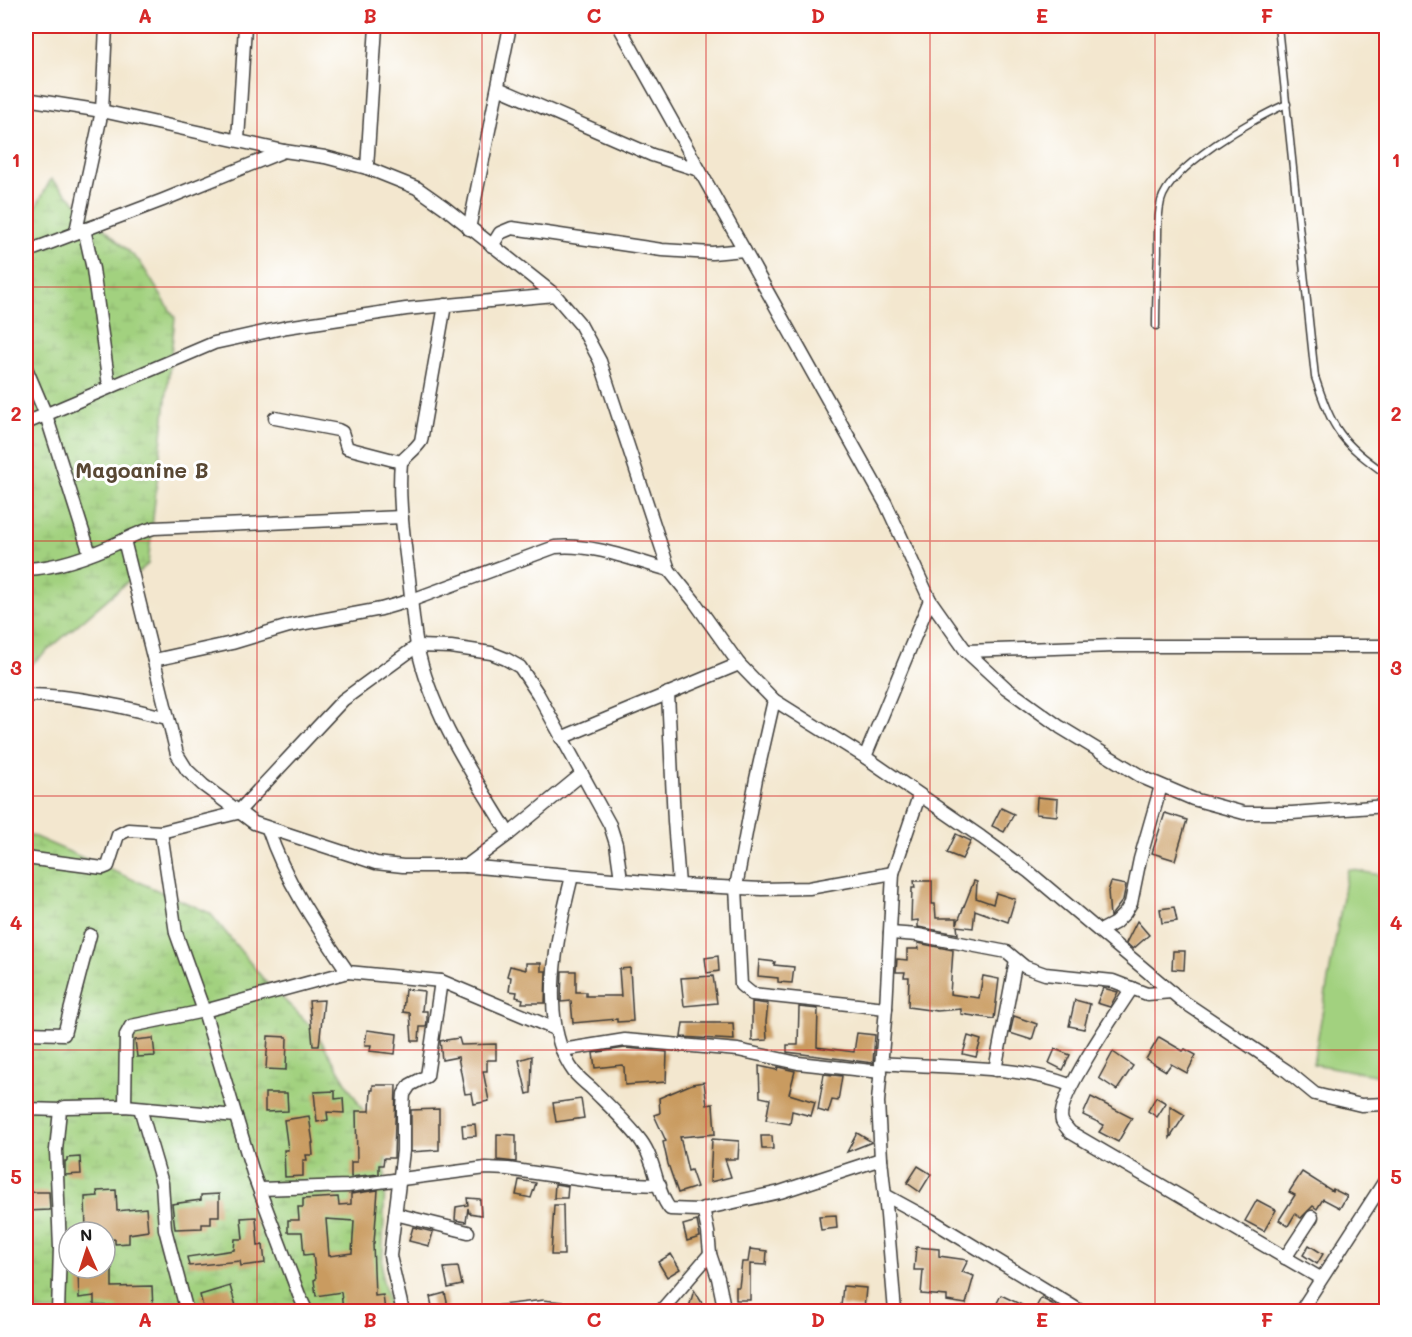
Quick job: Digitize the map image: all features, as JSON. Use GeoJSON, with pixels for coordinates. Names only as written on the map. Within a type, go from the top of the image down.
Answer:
{"type":"FeatureCollection","features":[{"type":"Feature","properties":{"kind":"street"},"geometry":{"type":"LineString","coordinates":[[106,26],[102,111],[80,230],[93,269],[109,386]]}},
{"type":"Feature","properties":{"kind":"street"},"geometry":{"type":"LineString","coordinates":[[238,140],[245,26]]}},
{"type":"Feature","properties":{"kind":"street"},"geometry":{"type":"LineString","coordinates":[[367,168],[376,26]]}},
{"type":"Feature","properties":{"kind":"street"},"geometry":{"type":"LineString","coordinates":[[469,228],[510,26]]}},
{"type":"Feature","properties":{"kind":"street"},"geometry":{"type":"LineString","coordinates":[[619,26],[886,504],[930,600],[966,651],[1006,688],[1060,727],[1144,778],[1193,799],[1244,813],[1302,813],[1386,806]]}},
{"type":"Feature","properties":{"kind":"street"},"geometry":{"type":"LineString","coordinates":[[498,88],[652,155],[699,170]]}},
{"type":"Feature","properties":{"kind":"street"},"geometry":{"type":"LineString","coordinates":[[26,99],[102,111],[284,151],[325,157],[367,168],[417,188],[444,207],[555,295],[580,324],[600,361],[669,570],[739,664],[774,700],[865,758],[1029,872],[1181,1000],[1287,1071],[1315,1094],[1361,1105],[1386,1104]]}},
{"type":"Feature","properties":{"kind":"street"},"geometry":{"type":"LineString","coordinates":[[26,252],[174,196],[284,151]]}},
{"type":"Feature","properties":{"kind":"street"},"geometry":{"type":"LineString","coordinates":[[492,246],[500,233],[512,228],[662,250],[712,253],[744,250]]}},
{"type":"Feature","properties":{"kind":"street"},"geometry":{"type":"LineString","coordinates":[[26,423],[214,343],[287,327],[445,305],[555,295]]}},
{"type":"Feature","properties":{"kind":"street"},"geometry":{"type":"LineString","coordinates":[[401,462],[415,450],[421,441],[445,305]]}},
{"type":"Feature","properties":{"kind":"street"},"geometry":{"type":"LineString","coordinates":[[26,368],[45,415],[90,554]]}},
{"type":"Feature","properties":{"kind":"street"},"geometry":{"type":"LineString","coordinates":[[275,418],[338,430],[342,432],[347,448],[401,462]]}},
{"type":"Feature","properties":{"kind":"street"},"geometry":{"type":"LineString","coordinates":[[401,462],[402,517],[417,646],[441,718],[509,834]]}},
{"type":"Feature","properties":{"kind":"street"},"geometry":{"type":"LineString","coordinates":[[26,569],[58,564],[90,554],[136,533],[154,528],[402,517]]}},
{"type":"Feature","properties":{"kind":"street"},"geometry":{"type":"LineString","coordinates":[[124,540],[177,754],[187,770],[237,813],[254,823],[376,863],[403,866],[466,866],[680,885],[762,889],[809,888],[893,873]]}},
{"type":"Feature","properties":{"kind":"street"},"geometry":{"type":"LineString","coordinates":[[154,660],[232,643],[289,626],[381,609],[555,548],[573,546],[590,548],[669,570]]}},
{"type":"Feature","properties":{"kind":"street"},"geometry":{"type":"LineString","coordinates":[[865,758],[930,600]]}},
{"type":"Feature","properties":{"kind":"street"},"geometry":{"type":"LineString","coordinates":[[26,858],[103,868],[108,866],[118,835],[122,832],[128,830],[161,832],[237,813],[343,700],[417,646],[451,647],[491,653],[520,667],[538,694],[610,825],[616,843],[621,879]]}},
{"type":"Feature","properties":{"kind":"street"},"geometry":{"type":"LineString","coordinates":[[966,651],[1115,646],[1386,646]]}},
{"type":"Feature","properties":{"kind":"street"},"geometry":{"type":"LineString","coordinates":[[561,738],[739,664]]}},
{"type":"Feature","properties":{"kind":"street"},"geometry":{"type":"LineString","coordinates":[[668,693],[674,821],[680,885]]}},
{"type":"Feature","properties":{"kind":"street"},"geometry":{"type":"LineString","coordinates":[[26,695],[82,699],[167,718]]}},
{"type":"Feature","properties":{"kind":"street"},"geometry":{"type":"LineString","coordinates":[[774,700],[756,779],[736,887],[741,985],[752,994],[886,1008]]}},
{"type":"Feature","properties":{"kind":"street"},"geometry":{"type":"LineString","coordinates":[[466,866],[582,774]]}},
{"type":"Feature","properties":{"kind":"street"},"geometry":{"type":"LineString","coordinates":[[1100,931],[1115,923],[1131,903],[1140,859],[1161,786]]}},
{"type":"Feature","properties":{"kind":"street"},"geometry":{"type":"LineString","coordinates":[[895,1311],[878,1102],[886,1008],[893,873],[919,796]]}},
{"type":"Feature","properties":{"kind":"street"},"geometry":{"type":"LineString","coordinates":[[268,829],[274,848],[311,918],[348,972]]}},
{"type":"Feature","properties":{"kind":"street"},"geometry":{"type":"LineString","coordinates":[[161,832],[176,933],[204,1011],[260,1189],[307,1311]]}},
{"type":"Feature","properties":{"kind":"street"},"geometry":{"type":"LineString","coordinates":[[572,876],[557,938],[554,962],[555,1029],[562,1050],[574,1072],[644,1144],[665,1203],[670,1209],[703,1208],[780,1192],[881,1159]]}},
{"type":"Feature","properties":{"kind":"street"},"geometry":{"type":"LineString","coordinates":[[890,933],[977,945],[1007,952],[1025,967],[1045,974],[1113,981],[1147,994],[1172,992]]}},
{"type":"Feature","properties":{"kind":"street"},"geometry":{"type":"LineString","coordinates":[[26,1033],[64,1034],[90,935]]}},
{"type":"Feature","properties":{"kind":"street"},"geometry":{"type":"LineString","coordinates":[[995,1070],[1017,960]]}},
{"type":"Feature","properties":{"kind":"street"},"geometry":{"type":"LineString","coordinates":[[125,1106],[126,1035],[131,1026],[204,1011],[348,972],[441,981],[555,1029]]}},
{"type":"Feature","properties":{"kind":"street"},"geometry":{"type":"LineString","coordinates":[[403,1311],[390,1256],[403,1151],[404,1094],[411,1085],[427,1076],[441,981]]}},
{"type":"Feature","properties":{"kind":"street"},"geometry":{"type":"LineString","coordinates":[[1132,988],[1070,1085],[1061,1120],[1070,1132],[1320,1278]]}},
{"type":"Feature","properties":{"kind":"street"},"geometry":{"type":"LineString","coordinates":[[562,1050],[625,1040],[738,1050],[798,1063],[881,1068],[995,1070],[1049,1078],[1070,1085]]}},
{"type":"Feature","properties":{"kind":"street"},"geometry":{"type":"LineString","coordinates":[[26,1109],[60,1110],[65,1107],[125,1106],[236,1116]]}},
{"type":"Feature","properties":{"kind":"street"},"geometry":{"type":"LineString","coordinates":[[140,1108],[162,1183],[165,1229],[187,1311]]}},
{"type":"Feature","properties":{"kind":"street"},"geometry":{"type":"LineString","coordinates":[[58,1311],[60,1248],[56,1150],[60,1110]]}},
{"type":"Feature","properties":{"kind":"street"},"geometry":{"type":"LineString","coordinates":[[260,1189],[348,1186],[486,1168],[604,1183],[660,1185]]}},
{"type":"Feature","properties":{"kind":"street"},"geometry":{"type":"LineString","coordinates":[[1300,1311],[1386,1179]]}},
{"type":"Feature","properties":{"kind":"street"},"geometry":{"type":"LineString","coordinates":[[885,1195],[1082,1311]]}},
{"type":"Feature","properties":{"kind":"street"},"geometry":{"type":"LineString","coordinates":[[703,1208],[710,1254],[725,1311]]}},
{"type":"Feature","properties":{"kind":"street"},"geometry":{"type":"LineString","coordinates":[[395,1214],[468,1232]]}},
{"type":"Feature","properties":{"kind":"street"},"geometry":{"type":"LineString","coordinates":[[1285,1258],[1312,1217]]}},
{"type":"Feature","properties":{"kind":"street"},"geometry":{"type":"LineString","coordinates":[[660,1311],[710,1254]]}},
{"type":"Feature","properties":{"kind":"street"},"geometry":{"type":"LineString","coordinates":[[500,1311],[543,1307],[604,1311]]}},
{"type":"Feature","properties":{"kind":"lane"},"geometry":{"type":"LineString","coordinates":[[1278,26],[1315,377],[1327,413],[1338,433],[1358,454],[1386,474]]}},
{"type":"Feature","properties":{"kind":"lane"},"geometry":{"type":"LineString","coordinates":[[1156,326],[1158,219],[1162,199],[1170,183],[1184,168],[1254,120],[1287,104]]}},
{"type":"Feature","properties":{"kind":"green space"},"geometry":{"type":"Polygon","coordinates":[[[51,179],[140,262],[175,318],[148,564],[26,669],[26,226],[51,179]]]}},
{"type":"Feature","properties":{"kind":"green space"},"geometry":{"type":"Polygon","coordinates":[[[26,833],[210,913],[265,981],[314,1029],[386,1149],[382,1277],[391,1311],[26,1311],[26,833]]]}},
{"type":"Feature","properties":{"kind":"green space"},"geometry":{"type":"Polygon","coordinates":[[[1348,869],[1386,876],[1386,1077],[1313,1064],[1348,869]]]}},
{"type":"Feature","properties":{"kind":"building"},"geometry":{"type":"Polygon","coordinates":[[[1037,797],[1058,799],[1057,816],[1036,814],[1037,797]]]}},
{"type":"Feature","properties":{"kind":"building"},"geometry":{"type":"Polygon","coordinates":[[[1001,808],[1014,814],[1004,832],[992,826],[1001,808]]]}},
{"type":"Feature","properties":{"kind":"building"},"geometry":{"type":"Polygon","coordinates":[[[1165,813],[1187,820],[1175,860],[1152,853],[1165,813]]]}},
{"type":"Feature","properties":{"kind":"building"},"geometry":{"type":"Polygon","coordinates":[[[956,834],[971,841],[962,859],[947,853],[956,834]]]}},
{"type":"Feature","properties":{"kind":"building"},"geometry":{"type":"Polygon","coordinates":[[[914,881],[932,881],[932,904],[935,904],[936,918],[957,918],[957,924],[974,881],[977,882],[976,898],[993,904],[996,893],[1015,899],[1008,922],[975,910],[973,928],[957,926],[958,934],[918,927],[918,920],[911,921],[914,881]]]}},
{"type":"Feature","properties":{"kind":"building"},"geometry":{"type":"Polygon","coordinates":[[[1111,882],[1126,885],[1123,900],[1110,917],[1108,891],[1111,882]]]}},
{"type":"Feature","properties":{"kind":"building"},"geometry":{"type":"Polygon","coordinates":[[[1174,907],[1177,921],[1162,923],[1160,909],[1174,907]]]}},
{"type":"Feature","properties":{"kind":"building"},"geometry":{"type":"Polygon","coordinates":[[[1137,921],[1149,935],[1133,949],[1126,943],[1137,921]]]}},
{"type":"Feature","properties":{"kind":"building"},"geometry":{"type":"Polygon","coordinates":[[[918,943],[953,950],[950,994],[979,998],[983,976],[999,979],[994,1019],[961,1014],[961,1009],[937,1011],[908,1007],[909,977],[904,977],[905,972],[896,972],[897,959],[907,960],[907,949],[919,949],[918,943]]]}},
{"type":"Feature","properties":{"kind":"building"},"geometry":{"type":"Polygon","coordinates":[[[1173,951],[1185,951],[1184,970],[1172,969],[1173,951]]]}},
{"type":"Feature","properties":{"kind":"building"},"geometry":{"type":"Polygon","coordinates":[[[718,956],[719,971],[707,973],[705,958],[718,956]]]}},
{"type":"Feature","properties":{"kind":"building"},"geometry":{"type":"Polygon","coordinates":[[[759,960],[775,962],[774,965],[794,967],[792,983],[778,982],[778,978],[758,976],[759,960]]]}},
{"type":"Feature","properties":{"kind":"building"},"geometry":{"type":"Polygon","coordinates":[[[526,963],[541,963],[541,971],[546,971],[545,1003],[522,1003],[523,999],[516,997],[517,992],[509,991],[511,977],[507,976],[510,966],[526,970],[526,963]]]}},
{"type":"Feature","properties":{"kind":"building"},"geometry":{"type":"Polygon","coordinates":[[[630,968],[633,1021],[617,1022],[617,1019],[573,1023],[571,1001],[561,1002],[562,971],[576,971],[576,992],[586,992],[586,996],[621,996],[619,969],[630,968]]]}},
{"type":"Feature","properties":{"kind":"building"},"geometry":{"type":"Polygon","coordinates":[[[713,976],[717,1003],[684,1006],[681,978],[713,976]]]}},
{"type":"Feature","properties":{"kind":"building"},"geometry":{"type":"Polygon","coordinates":[[[1103,988],[1118,992],[1110,1007],[1097,1003],[1103,988]]]}},
{"type":"Feature","properties":{"kind":"building"},"geometry":{"type":"Polygon","coordinates":[[[405,989],[424,991],[422,1011],[427,1011],[427,1021],[426,1027],[420,1027],[419,1041],[412,1041],[410,1013],[403,1012],[405,989]]]}},
{"type":"Feature","properties":{"kind":"building"},"geometry":{"type":"Polygon","coordinates":[[[324,1000],[319,1046],[313,1046],[309,1001],[324,1000]]]}},
{"type":"Feature","properties":{"kind":"building"},"geometry":{"type":"Polygon","coordinates":[[[1075,1000],[1090,1004],[1084,1029],[1069,1026],[1075,1000]]]}},
{"type":"Feature","properties":{"kind":"building"},"geometry":{"type":"Polygon","coordinates":[[[752,1002],[768,1004],[767,1040],[752,1041],[752,1002]]]}},
{"type":"Feature","properties":{"kind":"building"},"geometry":{"type":"Polygon","coordinates":[[[799,1007],[818,1009],[817,1047],[854,1052],[857,1033],[875,1035],[873,1063],[787,1052],[787,1045],[798,1045],[799,1007]]]}},
{"type":"Feature","properties":{"kind":"building"},"geometry":{"type":"Polygon","coordinates":[[[1014,1016],[1037,1024],[1032,1040],[1010,1033],[1014,1016]]]}},
{"type":"Feature","properties":{"kind":"building"},"geometry":{"type":"Polygon","coordinates":[[[683,1023],[733,1023],[734,1040],[681,1037],[683,1023]]]}},
{"type":"Feature","properties":{"kind":"building"},"geometry":{"type":"Polygon","coordinates":[[[367,1030],[397,1034],[395,1054],[370,1051],[371,1045],[365,1045],[367,1030]]]}},
{"type":"Feature","properties":{"kind":"building"},"geometry":{"type":"Polygon","coordinates":[[[268,1036],[287,1037],[286,1070],[266,1069],[268,1036]]]}},
{"type":"Feature","properties":{"kind":"building"},"geometry":{"type":"Polygon","coordinates":[[[968,1036],[981,1040],[976,1057],[963,1054],[968,1036]]]}},
{"type":"Feature","properties":{"kind":"building"},"geometry":{"type":"Polygon","coordinates":[[[1159,1037],[1183,1051],[1185,1049],[1196,1055],[1187,1073],[1171,1064],[1166,1071],[1146,1059],[1159,1037]]]}},
{"type":"Feature","properties":{"kind":"building"},"geometry":{"type":"Polygon","coordinates":[[[153,1038],[155,1056],[137,1057],[135,1040],[153,1038]]]}},
{"type":"Feature","properties":{"kind":"building"},"geometry":{"type":"Polygon","coordinates":[[[459,1038],[461,1045],[496,1044],[496,1060],[487,1060],[487,1071],[483,1071],[489,1101],[474,1104],[472,1093],[465,1094],[458,1057],[442,1060],[440,1041],[459,1038]]]}},
{"type":"Feature","properties":{"kind":"building"},"geometry":{"type":"Polygon","coordinates":[[[625,1048],[667,1052],[666,1082],[625,1085],[622,1065],[595,1068],[593,1053],[625,1048]]]}},
{"type":"Feature","properties":{"kind":"building"},"geometry":{"type":"Polygon","coordinates":[[[1055,1049],[1070,1055],[1063,1070],[1049,1063],[1055,1049]]]}},
{"type":"Feature","properties":{"kind":"building"},"geometry":{"type":"Polygon","coordinates":[[[1113,1052],[1133,1066],[1117,1090],[1099,1078],[1113,1052]]]}},
{"type":"Feature","properties":{"kind":"building"},"geometry":{"type":"Polygon","coordinates":[[[532,1056],[531,1093],[527,1094],[519,1060],[532,1056]]]}},
{"type":"Feature","properties":{"kind":"building"},"geometry":{"type":"Polygon","coordinates":[[[759,1066],[795,1071],[789,1094],[815,1102],[811,1116],[792,1111],[790,1124],[766,1120],[770,1099],[760,1097],[759,1066]]]}},
{"type":"Feature","properties":{"kind":"building"},"geometry":{"type":"Polygon","coordinates":[[[824,1074],[842,1076],[838,1101],[832,1100],[828,1113],[818,1110],[824,1074]]]}},
{"type":"Feature","properties":{"kind":"building"},"geometry":{"type":"Polygon","coordinates":[[[704,1082],[707,1105],[713,1104],[715,1134],[680,1137],[688,1171],[691,1170],[697,1187],[678,1193],[668,1164],[663,1142],[666,1141],[654,1115],[660,1113],[659,1098],[692,1084],[704,1082]]]}},
{"type":"Feature","properties":{"kind":"building"},"geometry":{"type":"Polygon","coordinates":[[[373,1085],[396,1085],[394,1158],[384,1158],[383,1165],[379,1165],[379,1174],[351,1177],[351,1162],[357,1162],[356,1111],[370,1111],[373,1085]]]}},
{"type":"Feature","properties":{"kind":"building"},"geometry":{"type":"Polygon","coordinates":[[[335,1091],[335,1099],[343,1098],[344,1113],[327,1112],[328,1120],[317,1122],[314,1092],[335,1091]]]}},
{"type":"Feature","properties":{"kind":"building"},"geometry":{"type":"Polygon","coordinates":[[[265,1093],[287,1093],[288,1111],[265,1112],[265,1093]]]}},
{"type":"Feature","properties":{"kind":"building"},"geometry":{"type":"Polygon","coordinates":[[[1091,1097],[1132,1118],[1118,1142],[1099,1132],[1104,1125],[1083,1115],[1091,1097]]]}},
{"type":"Feature","properties":{"kind":"building"},"geometry":{"type":"Polygon","coordinates":[[[1156,1097],[1166,1103],[1157,1117],[1148,1111],[1156,1097]]]}},
{"type":"Feature","properties":{"kind":"building"},"geometry":{"type":"Polygon","coordinates":[[[581,1099],[584,1118],[556,1122],[553,1103],[581,1099]]]}},
{"type":"Feature","properties":{"kind":"building"},"geometry":{"type":"Polygon","coordinates":[[[1170,1106],[1185,1115],[1170,1138],[1170,1106]]]}},
{"type":"Feature","properties":{"kind":"building"},"geometry":{"type":"Polygon","coordinates":[[[439,1109],[439,1150],[411,1152],[411,1110],[439,1109]]]}},
{"type":"Feature","properties":{"kind":"building"},"geometry":{"type":"Polygon","coordinates":[[[309,1116],[313,1155],[306,1155],[307,1160],[303,1160],[303,1176],[285,1177],[284,1150],[288,1150],[284,1120],[309,1116]]]}},
{"type":"Feature","properties":{"kind":"building"},"geometry":{"type":"Polygon","coordinates":[[[475,1124],[476,1136],[463,1137],[462,1125],[475,1124]]]}},
{"type":"Feature","properties":{"kind":"building"},"geometry":{"type":"Polygon","coordinates":[[[857,1133],[872,1142],[847,1152],[857,1133]]]}},
{"type":"Feature","properties":{"kind":"building"},"geometry":{"type":"Polygon","coordinates":[[[497,1134],[516,1135],[516,1162],[497,1160],[497,1134]]]}},
{"type":"Feature","properties":{"kind":"building"},"geometry":{"type":"Polygon","coordinates":[[[761,1136],[772,1136],[773,1149],[762,1149],[761,1136]]]}},
{"type":"Feature","properties":{"kind":"building"},"geometry":{"type":"Polygon","coordinates":[[[712,1139],[739,1141],[738,1159],[725,1159],[731,1177],[710,1182],[712,1139]]]}},
{"type":"Feature","properties":{"kind":"building"},"geometry":{"type":"Polygon","coordinates":[[[80,1157],[81,1174],[65,1175],[67,1158],[80,1157]]]}},
{"type":"Feature","properties":{"kind":"building"},"geometry":{"type":"Polygon","coordinates":[[[918,1166],[931,1174],[920,1192],[907,1183],[918,1166]]]}},
{"type":"Feature","properties":{"kind":"building"},"geometry":{"type":"Polygon","coordinates":[[[1302,1172],[1332,1191],[1333,1189],[1347,1196],[1340,1208],[1323,1199],[1317,1209],[1313,1206],[1301,1218],[1295,1214],[1288,1226],[1279,1220],[1295,1195],[1289,1192],[1302,1172]]]}},
{"type":"Feature","properties":{"kind":"building"},"geometry":{"type":"Polygon","coordinates":[[[519,1180],[536,1183],[531,1198],[516,1195],[519,1180]]]}},
{"type":"Feature","properties":{"kind":"building"},"geometry":{"type":"Polygon","coordinates":[[[555,1184],[568,1186],[567,1198],[554,1198],[555,1184]]]}},
{"type":"Feature","properties":{"kind":"building"},"geometry":{"type":"Polygon","coordinates":[[[116,1190],[117,1211],[146,1208],[148,1231],[129,1234],[129,1243],[117,1244],[117,1220],[86,1220],[85,1197],[98,1196],[97,1191],[116,1190]]]}},
{"type":"Feature","properties":{"kind":"building"},"geometry":{"type":"Polygon","coordinates":[[[378,1190],[373,1243],[375,1296],[383,1295],[385,1311],[343,1311],[341,1292],[316,1296],[313,1254],[304,1255],[302,1232],[288,1232],[288,1220],[299,1220],[298,1207],[303,1207],[303,1199],[338,1197],[339,1205],[351,1204],[351,1194],[378,1190]],[[326,1219],[329,1256],[352,1253],[354,1221],[326,1219]]]}},
{"type":"Feature","properties":{"kind":"building"},"geometry":{"type":"Polygon","coordinates":[[[49,1192],[50,1210],[26,1211],[26,1193],[49,1192]]]}},
{"type":"Feature","properties":{"kind":"building"},"geometry":{"type":"Polygon","coordinates":[[[219,1194],[219,1216],[211,1216],[211,1224],[202,1224],[202,1228],[175,1229],[172,1204],[201,1200],[201,1195],[219,1194]]]}},
{"type":"Feature","properties":{"kind":"building"},"geometry":{"type":"Polygon","coordinates":[[[467,1198],[480,1199],[481,1215],[469,1213],[468,1208],[466,1222],[455,1220],[456,1207],[468,1205],[467,1198]]]}},
{"type":"Feature","properties":{"kind":"building"},"geometry":{"type":"Polygon","coordinates":[[[1257,1200],[1276,1210],[1264,1231],[1245,1221],[1257,1200]]]}},
{"type":"Feature","properties":{"kind":"building"},"geometry":{"type":"Polygon","coordinates":[[[554,1205],[563,1205],[564,1255],[551,1255],[554,1205]]]}},
{"type":"Feature","properties":{"kind":"building"},"geometry":{"type":"Polygon","coordinates":[[[836,1215],[837,1228],[821,1230],[819,1216],[836,1215]]]}},
{"type":"Feature","properties":{"kind":"building"},"geometry":{"type":"Polygon","coordinates":[[[256,1217],[258,1246],[263,1245],[265,1263],[241,1266],[240,1261],[189,1266],[187,1257],[234,1250],[235,1239],[243,1239],[241,1218],[256,1217]]]}},
{"type":"Feature","properties":{"kind":"building"},"geometry":{"type":"Polygon","coordinates":[[[697,1221],[700,1237],[687,1241],[683,1225],[697,1221]]]}},
{"type":"Feature","properties":{"kind":"building"},"geometry":{"type":"Polygon","coordinates":[[[413,1227],[433,1232],[429,1246],[409,1241],[413,1227]]]}},
{"type":"Feature","properties":{"kind":"building"},"geometry":{"type":"Polygon","coordinates":[[[1309,1245],[1323,1254],[1317,1264],[1303,1255],[1309,1245]]]}},
{"type":"Feature","properties":{"kind":"building"},"geometry":{"type":"Polygon","coordinates":[[[916,1247],[939,1249],[939,1256],[968,1260],[962,1272],[974,1276],[966,1304],[947,1301],[947,1296],[921,1294],[923,1270],[914,1270],[916,1247]]]}},
{"type":"Feature","properties":{"kind":"building"},"geometry":{"type":"Polygon","coordinates":[[[750,1249],[767,1251],[766,1265],[750,1264],[750,1300],[736,1300],[736,1287],[739,1287],[742,1262],[748,1262],[750,1249]]]}},
{"type":"Feature","properties":{"kind":"building"},"geometry":{"type":"Polygon","coordinates":[[[671,1254],[680,1269],[667,1277],[658,1262],[671,1254]]]}},
{"type":"Feature","properties":{"kind":"building"},"geometry":{"type":"Polygon","coordinates":[[[458,1267],[462,1285],[448,1288],[444,1268],[458,1267]]]}},
{"type":"Feature","properties":{"kind":"building"},"geometry":{"type":"Polygon","coordinates":[[[78,1280],[112,1280],[112,1287],[152,1286],[153,1311],[136,1311],[136,1308],[118,1309],[118,1306],[94,1306],[94,1296],[79,1298],[78,1280]]]}},
{"type":"Feature","properties":{"kind":"building"},"geometry":{"type":"Polygon","coordinates":[[[230,1286],[236,1306],[218,1311],[204,1311],[200,1295],[230,1286]]]}},
{"type":"Feature","properties":{"kind":"building"},"geometry":{"type":"Polygon","coordinates":[[[843,1286],[866,1288],[864,1309],[841,1306],[843,1286]]]}},
{"type":"Feature","properties":{"kind":"building"},"geometry":{"type":"Polygon","coordinates":[[[694,1290],[707,1311],[688,1311],[694,1290]]]}},
{"type":"Feature","properties":{"kind":"building"},"geometry":{"type":"Polygon","coordinates":[[[445,1293],[449,1311],[433,1311],[430,1297],[445,1293]]]}},
{"type":"Feature","properties":{"kind":"building"},"geometry":{"type":"Polygon","coordinates":[[[1001,1295],[1034,1311],[993,1311],[1001,1295]]]}},
{"type":"Feature","properties":{"kind":"building"},"geometry":{"type":"Polygon","coordinates":[[[1041,1298],[1065,1311],[1034,1311],[1041,1298]]]}},
{"type":"Feature","properties":{"kind":"district","name":"Magoanine B"},"geometry":{"type":"Point","coordinates":[142,471]}}]}
